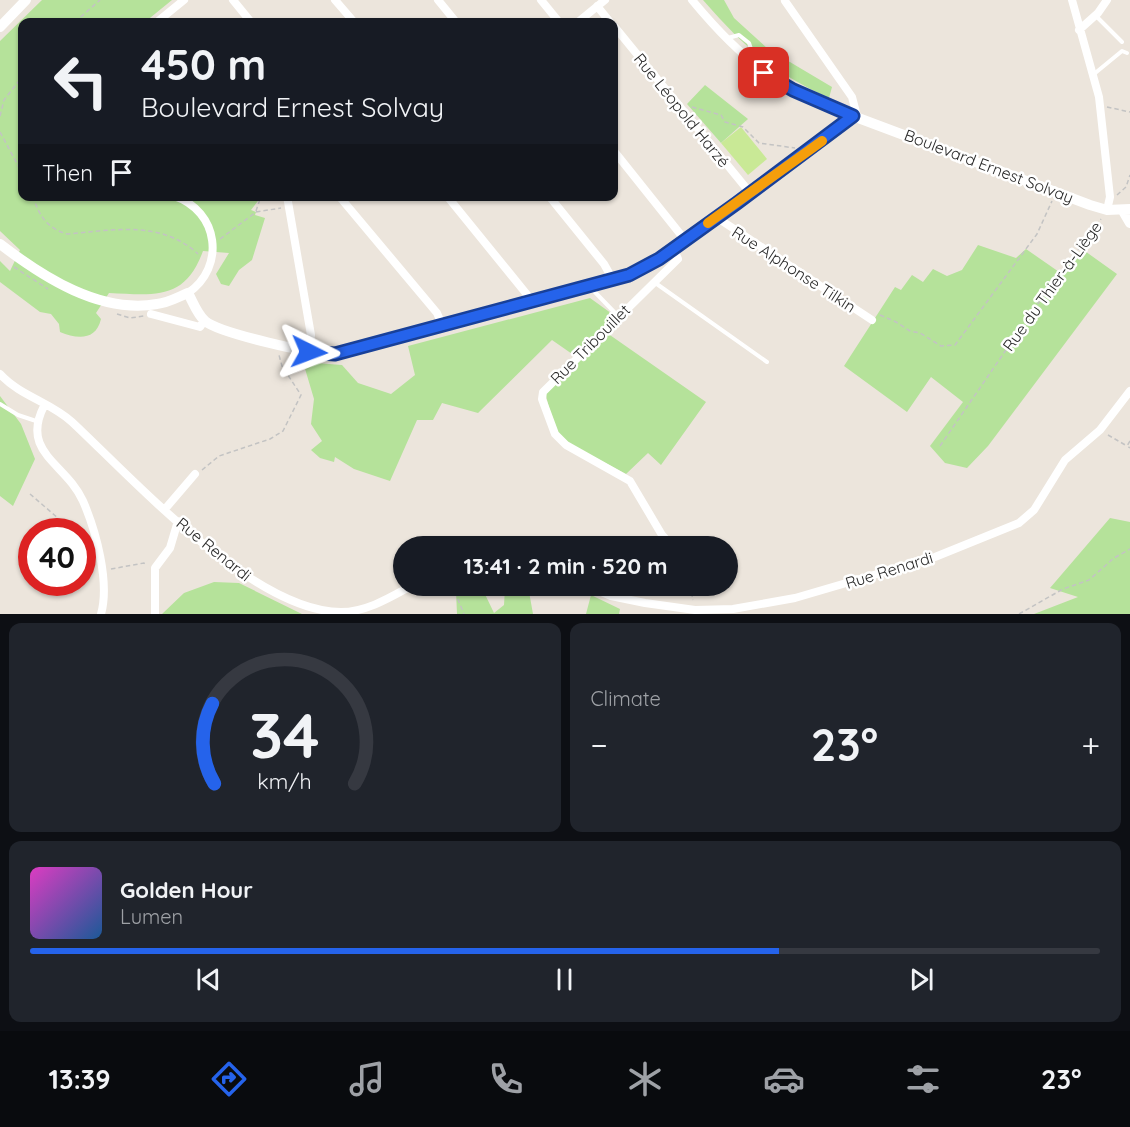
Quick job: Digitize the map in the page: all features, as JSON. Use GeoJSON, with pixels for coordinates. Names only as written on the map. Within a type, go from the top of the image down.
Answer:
{"type":"FeatureCollection","features":[{"type":"Feature","properties":{"kind":"street"},"geometry":{"type":"LineString","coordinates":[[0,27],[26,0]]}},
{"type":"Feature","properties":{"kind":"street"},"geometry":{"type":"LineString","coordinates":[[162,18],[184,0]]}},
{"type":"Feature","properties":{"kind":"street"},"geometry":{"type":"LineString","coordinates":[[233,0],[249,18]]}},
{"type":"Feature","properties":{"kind":"street"},"geometry":{"type":"LineString","coordinates":[[335,0],[351,18]]}},
{"type":"Feature","properties":{"kind":"street"},"geometry":{"type":"LineString","coordinates":[[438,0],[453,18]]}},
{"type":"Feature","properties":{"kind":"street"},"geometry":{"type":"LineString","coordinates":[[541,0],[556,18]]}},
{"type":"Feature","properties":{"kind":"street"},"geometry":{"type":"LineString","coordinates":[[583,18],[605,0]]}},
{"type":"Feature","properties":{"kind":"street","name":"Boulevard Ernest Solvay"},"geometry":{"type":"LineString","coordinates":[[692,0],[726,40],[745,57],[793,90],[855,116],[1107,210],[1126,210]]}},
{"type":"Feature","properties":{"kind":"street","name":"Rue du Thier-à-Liège"},"geometry":{"type":"LineString","coordinates":[[1072,0],[1100,106],[1110,197],[1107,210]]}},
{"type":"Feature","properties":{"kind":"street"},"geometry":{"type":"LineString","coordinates":[[1079,30],[1096,16],[1107,0]]}},
{"type":"Feature","properties":{"kind":"street"},"geometry":{"type":"LineString","coordinates":[[188,293],[205,320],[213,326],[278,345],[309,352],[335,354],[590,287],[646,267],[751,194],[855,116],[852,97],[785,1]]}},
{"type":"Feature","properties":{"kind":"street"},"geometry":{"type":"LineString","coordinates":[[597,6],[607,18]]}},
{"type":"Feature","properties":{"kind":"street","name":"Rue Léopold Harzé"},"geometry":{"type":"LineString","coordinates":[[618,31],[751,194]]}},
{"type":"Feature","properties":{"kind":"street"},"geometry":{"type":"LineString","coordinates":[[618,156],[685,240]]}},
{"type":"Feature","properties":{"kind":"street"},"geometry":{"type":"LineString","coordinates":[[0,244],[39,274],[86,295],[144,306],[160,304],[188,293],[208,275],[213,245],[211,233],[201,215],[185,201]]}},
{"type":"Feature","properties":{"kind":"street"},"geometry":{"type":"LineString","coordinates":[[288,201],[311,335],[309,352]]}},
{"type":"Feature","properties":{"kind":"street"},"geometry":{"type":"LineString","coordinates":[[343,201],[436,313],[443,327]]}},
{"type":"Feature","properties":{"kind":"street"},"geometry":{"type":"LineString","coordinates":[[451,201],[533,302]]}},
{"type":"Feature","properties":{"kind":"street"},"geometry":{"type":"LineString","coordinates":[[553,201],[604,264],[614,280]]}},
{"type":"Feature","properties":{"kind":"street"},"geometry":{"type":"LineString","coordinates":[[1126,210],[1130,223]]}},
{"type":"Feature","properties":{"kind":"street","name":"Rue Alphonse Tilkin"},"geometry":{"type":"LineString","coordinates":[[716,218],[872,320]]}},
{"type":"Feature","properties":{"kind":"street","name":"Rue Tribouillet"},"geometry":{"type":"LineString","coordinates":[[663,536],[630,481],[566,445],[555,434],[542,399],[543,392],[678,259],[673,248]]}},
{"type":"Feature","properties":{"kind":"street"},"geometry":{"type":"LineString","coordinates":[[151,314],[200,327],[205,320]]}},
{"type":"Feature","properties":{"kind":"street","name":"Rue Renardi"},"geometry":{"type":"LineString","coordinates":[[0,374],[25,395],[67,418],[178,521],[243,575],[301,606],[321,611],[344,612],[381,603],[393,596]]}},
{"type":"Feature","properties":{"kind":"street","name":"Rue Renardi"},"geometry":{"type":"LineString","coordinates":[[611,596],[695,610],[733,609],[795,598],[935,557],[991,537],[1019,523],[1034,510],[1065,460],[1100,430],[1130,391]]}},
{"type":"Feature","properties":{"kind":"street"},"geometry":{"type":"LineString","coordinates":[[44,405],[36,421],[39,444],[82,500],[103,570],[105,602],[101,614]]}},
{"type":"Feature","properties":{"kind":"street"},"geometry":{"type":"LineString","coordinates":[[165,509],[195,474]]}},
{"type":"Feature","properties":{"kind":"street"},"geometry":{"type":"LineString","coordinates":[[155,614],[155,572],[170,548],[178,521]]}},
{"type":"Feature","properties":{"kind":"lane"},"geometry":{"type":"LineString","coordinates":[[1096,16],[1122,42]]}},
{"type":"Feature","properties":{"kind":"lane"},"geometry":{"type":"LineString","coordinates":[[726,40],[734,35],[742,36],[750,46],[745,57]]}},
{"type":"Feature","properties":{"kind":"lane"},"geometry":{"type":"LineString","coordinates":[[1093,74],[1122,51],[1127,53]]}},
{"type":"Feature","properties":{"kind":"lane"},"geometry":{"type":"LineString","coordinates":[[654,282],[767,362]]}},
{"type":"Feature","properties":{"kind":"lane"},"geometry":{"type":"LineString","coordinates":[[590,287],[618,316]]}},
{"type":"Feature","properties":{"kind":"lane"},"geometry":{"type":"LineString","coordinates":[[0,404],[18,415],[36,421]]}},
{"type":"Feature","properties":{"kind":"path"},"geometry":{"type":"LineString","coordinates":[[80,18],[100,0]]}},
{"type":"Feature","properties":{"kind":"path"},"geometry":{"type":"LineString","coordinates":[[0,116],[4,100],[18,82]]}},
{"type":"Feature","properties":{"kind":"path"},"geometry":{"type":"LineString","coordinates":[[1100,106],[1130,112]]}},
{"type":"Feature","properties":{"kind":"path"},"geometry":{"type":"LineString","coordinates":[[684,113],[692,107],[721,115],[725,122],[743,127],[759,143],[793,147],[798,158]]}},
{"type":"Feature","properties":{"kind":"path"},"geometry":{"type":"LineString","coordinates":[[0,132],[18,166]]}},
{"type":"Feature","properties":{"kind":"path"},"geometry":{"type":"LineString","coordinates":[[1110,197],[1126,187],[1130,175]]}},
{"type":"Feature","properties":{"kind":"path"},"geometry":{"type":"LineString","coordinates":[[872,320],[879,315],[910,331],[920,333],[940,346],[955,345],[1037,234],[1055,191]]}},
{"type":"Feature","properties":{"kind":"path"},"geometry":{"type":"LineString","coordinates":[[34,201],[37,210],[46,223],[55,230],[67,234],[157,231],[178,238],[198,254]]}},
{"type":"Feature","properties":{"kind":"path"},"geometry":{"type":"LineString","coordinates":[[256,212],[259,201]]}},
{"type":"Feature","properties":{"kind":"path"},"geometry":{"type":"LineString","coordinates":[[213,245],[256,212],[289,206]]}},
{"type":"Feature","properties":{"kind":"path","name":"Rue du Thier-à-Liège"},"geometry":{"type":"LineString","coordinates":[[940,446],[1041,299],[1107,210]]}},
{"type":"Feature","properties":{"kind":"path"},"geometry":{"type":"LineString","coordinates":[[195,474],[219,456],[270,439],[283,431],[301,395],[282,366],[278,345]]}},
{"type":"Feature","properties":{"kind":"path"},"geometry":{"type":"LineString","coordinates":[[1100,430],[1130,448]]}},
{"type":"Feature","properties":{"kind":"path"},"geometry":{"type":"LineString","coordinates":[[1127,446],[1130,441]]}},
{"type":"Feature","properties":{"kind":"path"},"geometry":{"type":"LineString","coordinates":[[30,494],[58,518]]}},
{"type":"Feature","properties":{"kind":"path"},"geometry":{"type":"LineString","coordinates":[[1019,614],[1063,589],[1089,580],[1114,558],[1130,549]]}},
{"type":"Feature","properties":{"kind":"path"},"geometry":{"type":"LineString","coordinates":[[103,570],[144,563],[155,572]]}},
{"type":"Feature","properties":{"kind":"path"},"geometry":{"type":"LineString","coordinates":[[457,596],[464,614]]}},
{"type":"Feature","properties":{"kind":"path"},"geometry":{"type":"LineString","coordinates":[[692,596],[695,610]]}},
{"type":"Feature","properties":{"kind":"green space"},"geometry":{"type":"Polygon","coordinates":[[[42,0],[172,0],[150,18],[24,18],[42,0]]]}},
{"type":"Feature","properties":{"kind":"green space"},"geometry":{"type":"Polygon","coordinates":[[[703,0],[724,0],[734,18],[768,49],[832,87],[829,98],[791,78],[760,57],[732,32],[703,0]]]}},
{"type":"Feature","properties":{"kind":"green space"},"geometry":{"type":"Polygon","coordinates":[[[18,23],[18,201],[258,201],[251,210],[256,212],[255,215],[265,218],[252,260],[239,270],[229,286],[221,284],[216,274],[229,253],[203,251],[196,267],[187,279],[166,292],[109,293],[96,313],[101,319],[95,331],[90,335],[79,337],[60,332],[59,324],[51,314],[40,312],[0,282],[0,261],[10,271],[20,250],[0,231],[0,41],[18,23]]]}},
{"type":"Feature","properties":{"kind":"green space"},"geometry":{"type":"Polygon","coordinates":[[[705,85],[748,119],[721,143],[687,104],[705,85]]]}},
{"type":"Feature","properties":{"kind":"green space"},"geometry":{"type":"Polygon","coordinates":[[[741,127],[767,159],[748,175],[721,143],[741,127]]]}},
{"type":"Feature","properties":{"kind":"green space"},"geometry":{"type":"Polygon","coordinates":[[[978,245],[1016,258],[1026,249],[1062,274],[1082,249],[1117,274],[988,446],[967,468],[945,463],[930,446],[963,402],[931,377],[907,412],[844,366],[895,287],[901,290],[912,275],[923,282],[933,269],[947,276],[962,270],[978,245]]]}},
{"type":"Feature","properties":{"kind":"green space"},"geometry":{"type":"Polygon","coordinates":[[[590,298],[615,316],[575,356],[552,340],[478,413],[442,403],[433,420],[417,420],[390,481],[354,469],[335,457],[334,462],[320,458],[311,450],[322,441],[311,424],[314,399],[303,362],[342,365],[358,383],[391,394],[415,375],[408,346],[590,298]]]}},
{"type":"Feature","properties":{"kind":"green space"},"geometry":{"type":"Polygon","coordinates":[[[607,333],[706,402],[661,465],[648,453],[626,474],[570,444],[555,431],[545,392],[607,333]]]}},
{"type":"Feature","properties":{"kind":"green space"},"geometry":{"type":"Polygon","coordinates":[[[0,396],[21,424],[35,459],[13,506],[0,496],[0,396]]]}},
{"type":"Feature","properties":{"kind":"green space"},"geometry":{"type":"Polygon","coordinates":[[[1110,518],[1130,522],[1130,614],[1034,614],[1078,597],[1050,588],[1110,518]]]}},
{"type":"Feature","properties":{"kind":"green space"},"geometry":{"type":"Polygon","coordinates":[[[214,582],[239,583],[302,614],[162,614],[184,593],[214,582]]]}},
{"type":"Feature","properties":{"kind":"green space"},"geometry":{"type":"Polygon","coordinates":[[[456,596],[486,596],[494,613],[504,605],[505,596],[530,596],[533,614],[457,614],[456,596]]]}},
{"type":"Feature","properties":{"kind":"green space"},"geometry":{"type":"Polygon","coordinates":[[[591,596],[620,609],[619,614],[586,614],[591,596]]]}},
{"type":"Feature","properties":{"kind":"slow traffic"},"geometry":{"type":"LineString","coordinates":[[708,223],[822,141]]}},
{"type":"Feature","properties":{"kind":"route"},"geometry":{"type":"LineString","coordinates":[[309,352],[335,354],[443,327],[614,280],[646,267],[751,194],[839,129],[853,116],[793,90],[764,73]]}}]}
